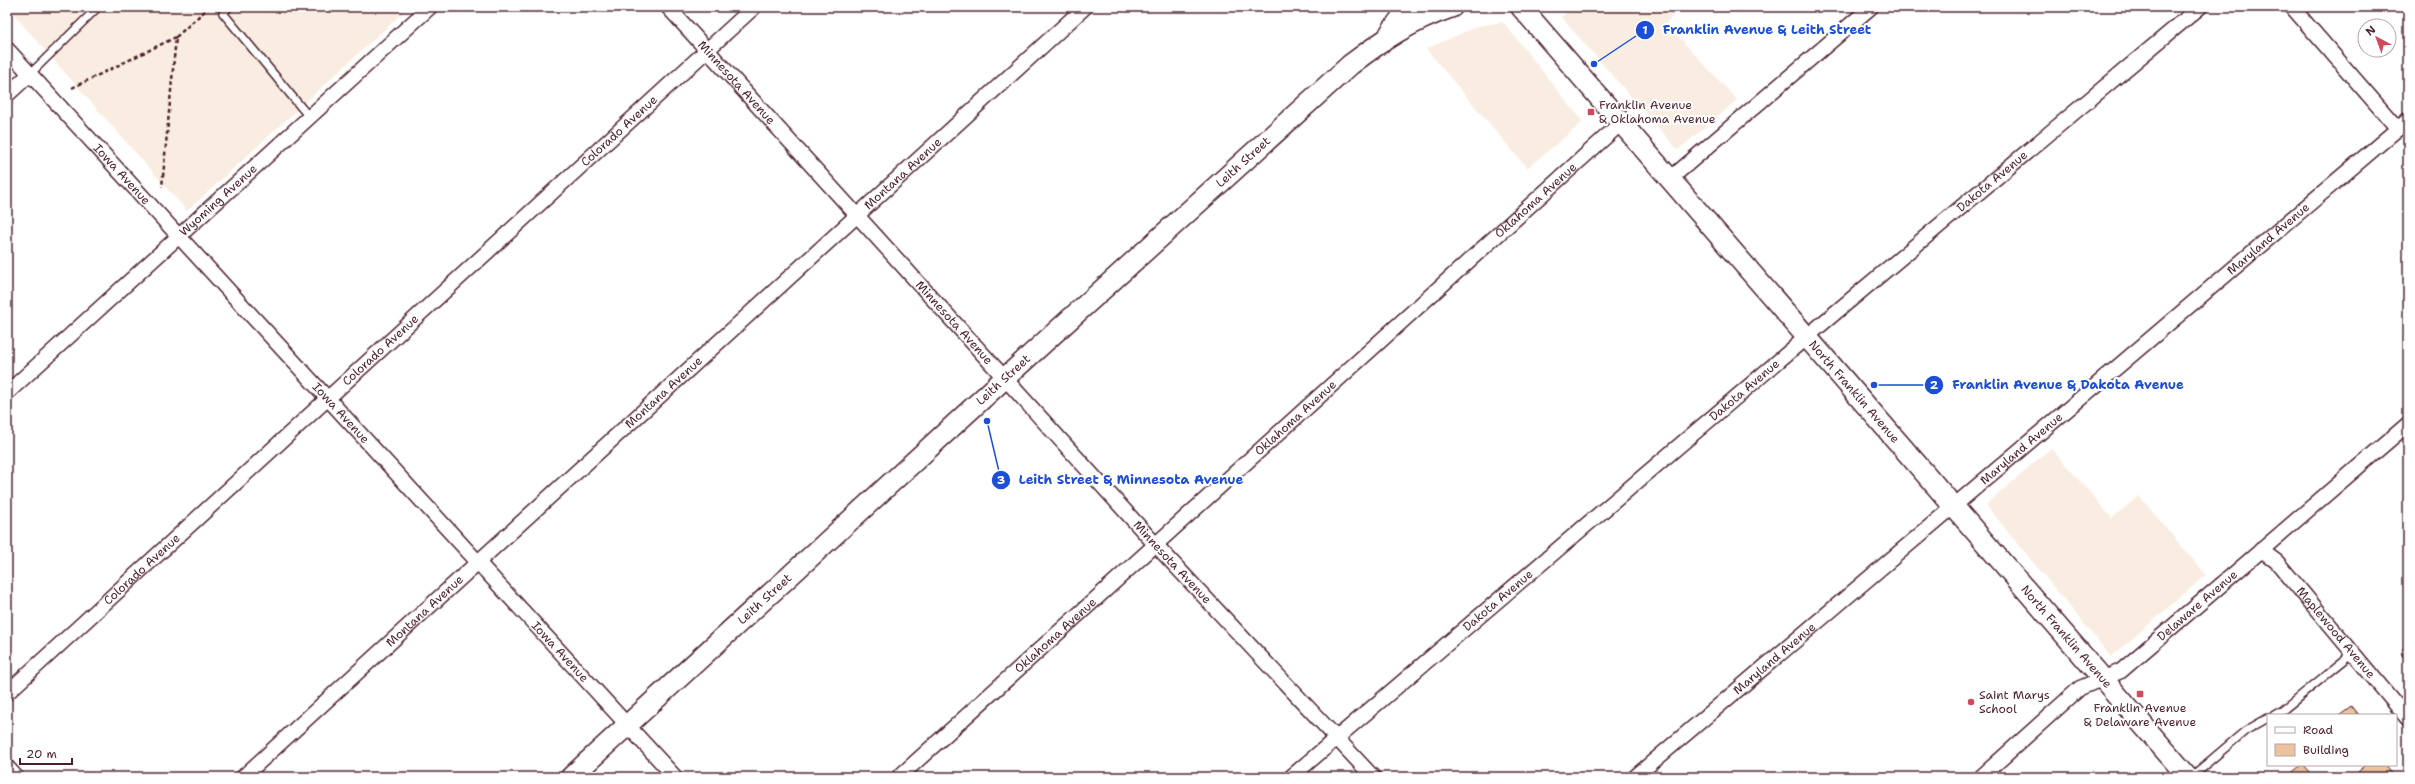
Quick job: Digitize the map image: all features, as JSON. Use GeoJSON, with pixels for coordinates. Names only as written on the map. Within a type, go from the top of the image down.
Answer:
{"type":"FeatureCollection","features":[{"type":"Feature","properties":{"kind":"street","name":"Wyoming Avenue"},"geometry":{"type":"LineString","coordinates":[[7,394],[430,7]]}},
{"type":"Feature","properties":{"kind":"street","name":"Minnesota Avenue"},"geometry":{"type":"LineString","coordinates":[[668,7],[1155,544],[1373,777]]}},
{"type":"Feature","properties":{"kind":"street","name":"Colorado Avenue"},"geometry":{"type":"LineString","coordinates":[[7,693],[754,7]]}},
{"type":"Feature","properties":{"kind":"street","name":"Montana Avenue"},"geometry":{"type":"LineString","coordinates":[[243,777],[1085,7]]}},
{"type":"Feature","properties":{"kind":"street"},"geometry":{"type":"LineString","coordinates":[[1388,36],[1409,7]]}},
{"type":"Feature","properties":{"kind":"street","name":"Leith Street"},"geometry":{"type":"LineString","coordinates":[[572,777],[1005,378],[1350,65],[1388,36],[1432,14],[1452,7]]}},
{"type":"Feature","properties":{"kind":"street","name":"North Franklin Avenue"},"geometry":{"type":"LineString","coordinates":[[1521,7],[1806,338],[2188,777]]}},
{"type":"Feature","properties":{"kind":"street"},"geometry":{"type":"LineString","coordinates":[[1670,179],[1871,7]]}},
{"type":"Feature","properties":{"kind":"street","name":"Dakota Avenue"},"geometry":{"type":"LineString","coordinates":[[1291,777],[1806,338],[2200,7]]}},
{"type":"Feature","properties":{"kind":"street"},"geometry":{"type":"LineString","coordinates":[[2292,7],[2403,124]]}},
{"type":"Feature","properties":{"kind":"street","name":"Iowa Avenue"},"geometry":{"type":"LineString","coordinates":[[7,49],[675,777]]}},
{"type":"Feature","properties":{"kind":"street"},"geometry":{"type":"LineString","coordinates":[[7,95],[30,74]]}},
{"type":"Feature","properties":{"kind":"street","name":"Oklahoma Avenue"},"geometry":{"type":"LineString","coordinates":[[899,777],[1621,123]]}},
{"type":"Feature","properties":{"kind":"street","name":"Maryland Avenue"},"geometry":{"type":"LineString","coordinates":[[1635,777],[1955,508],[2403,124]]}},
{"type":"Feature","properties":{"kind":"street","name":"Delaware Avenue"},"geometry":{"type":"LineString","coordinates":[[1981,777],[2080,688],[2121,671],[2408,424]]}},
{"type":"Feature","properties":{"kind":"street","name":"Maplewood Avenue"},"geometry":{"type":"LineString","coordinates":[[2261,550],[2277,562],[2408,719]]}},
{"type":"Feature","properties":{"kind":"street"},"geometry":{"type":"LineString","coordinates":[[7,767],[16,777]]}},
{"type":"Feature","properties":{"kind":"lane"},"geometry":{"type":"LineString","coordinates":[[30,74],[98,7]]}},
{"type":"Feature","properties":{"kind":"lane"},"geometry":{"type":"LineString","coordinates":[[229,7],[223,13],[310,118]]}},
{"type":"Feature","properties":{"kind":"lane"},"geometry":{"type":"LineString","coordinates":[[2408,648],[2406,653],[2408,655]]}},
{"type":"Feature","properties":{"kind":"lane"},"geometry":{"type":"LineString","coordinates":[[2276,714],[2283,710],[2353,653]]}},
{"type":"Feature","properties":{"kind":"lane"},"geometry":{"type":"LineString","coordinates":[[2191,777],[2245,731],[2267,719]]}},
{"type":"Feature","properties":{"kind":"path"},"geometry":{"type":"LineString","coordinates":[[72,88],[176,37],[209,7]]}},
{"type":"Feature","properties":{"kind":"path"},"geometry":{"type":"LineString","coordinates":[[162,187],[176,37]]}},
{"type":"Feature","properties":{"kind":"shaded area"},"geometry":{"type":"Polygon","coordinates":[[[7,7],[409,7],[187,211],[7,7]]]}},
{"type":"Feature","properties":{"kind":"shaded area"},"geometry":{"type":"Polygon","coordinates":[[[1573,7],[1680,7],[1681,8],[1666,23],[1737,100],[1678,150],[1561,17],[1573,7]]]}},
{"type":"Feature","properties":{"kind":"shaded area"},"geometry":{"type":"Polygon","coordinates":[[[1503,22],[1583,122],[1527,168],[1426,49],[1478,26],[1503,22]]]}},
{"type":"Feature","properties":{"kind":"shaded area"},"geometry":{"type":"Polygon","coordinates":[[[2051,448],[2112,518],[2139,496],[2206,575],[2111,657],[1986,505],[2051,448]]]}},
{"type":"Feature","properties":{"kind":"building"},"geometry":{"type":"Polygon","coordinates":[[[2351,706],[2357,714],[2340,714],[2351,706]]]}},
{"type":"Feature","properties":{"kind":"building"},"geometry":{"type":"Polygon","coordinates":[[[2300,766],[2305,766],[2314,777],[2287,777],[2300,766]]]}},
{"type":"Feature","properties":{"kind":"building"},"geometry":{"type":"Polygon","coordinates":[[[2365,766],[2385,766],[2394,777],[2362,777],[2358,772],[2365,766]]]}},
{"type":"Feature","properties":{"kind":"place","name":"Franklin Avenue & Leith Street"},"geometry":{"type":"Point","coordinates":[1594,64]}},
{"type":"Feature","properties":{"kind":"place","name":"Franklin Avenue & Oklahoma Avenue"},"geometry":{"type":"Point","coordinates":[1591,112]}},
{"type":"Feature","properties":{"kind":"place","name":"Franklin Avenue & Dakota Avenue"},"geometry":{"type":"Point","coordinates":[1874,385]}},
{"type":"Feature","properties":{"kind":"place","name":"Leith Street & Minnesota Avenue"},"geometry":{"type":"Point","coordinates":[987,421]}},
{"type":"Feature","properties":{"kind":"place","name":"Franklin Avenue & Delaware Avenue"},"geometry":{"type":"Point","coordinates":[2140,694]}},
{"type":"Feature","properties":{"kind":"place","name":"Saint Marys School"},"geometry":{"type":"Point","coordinates":[1971,702]}}]}
